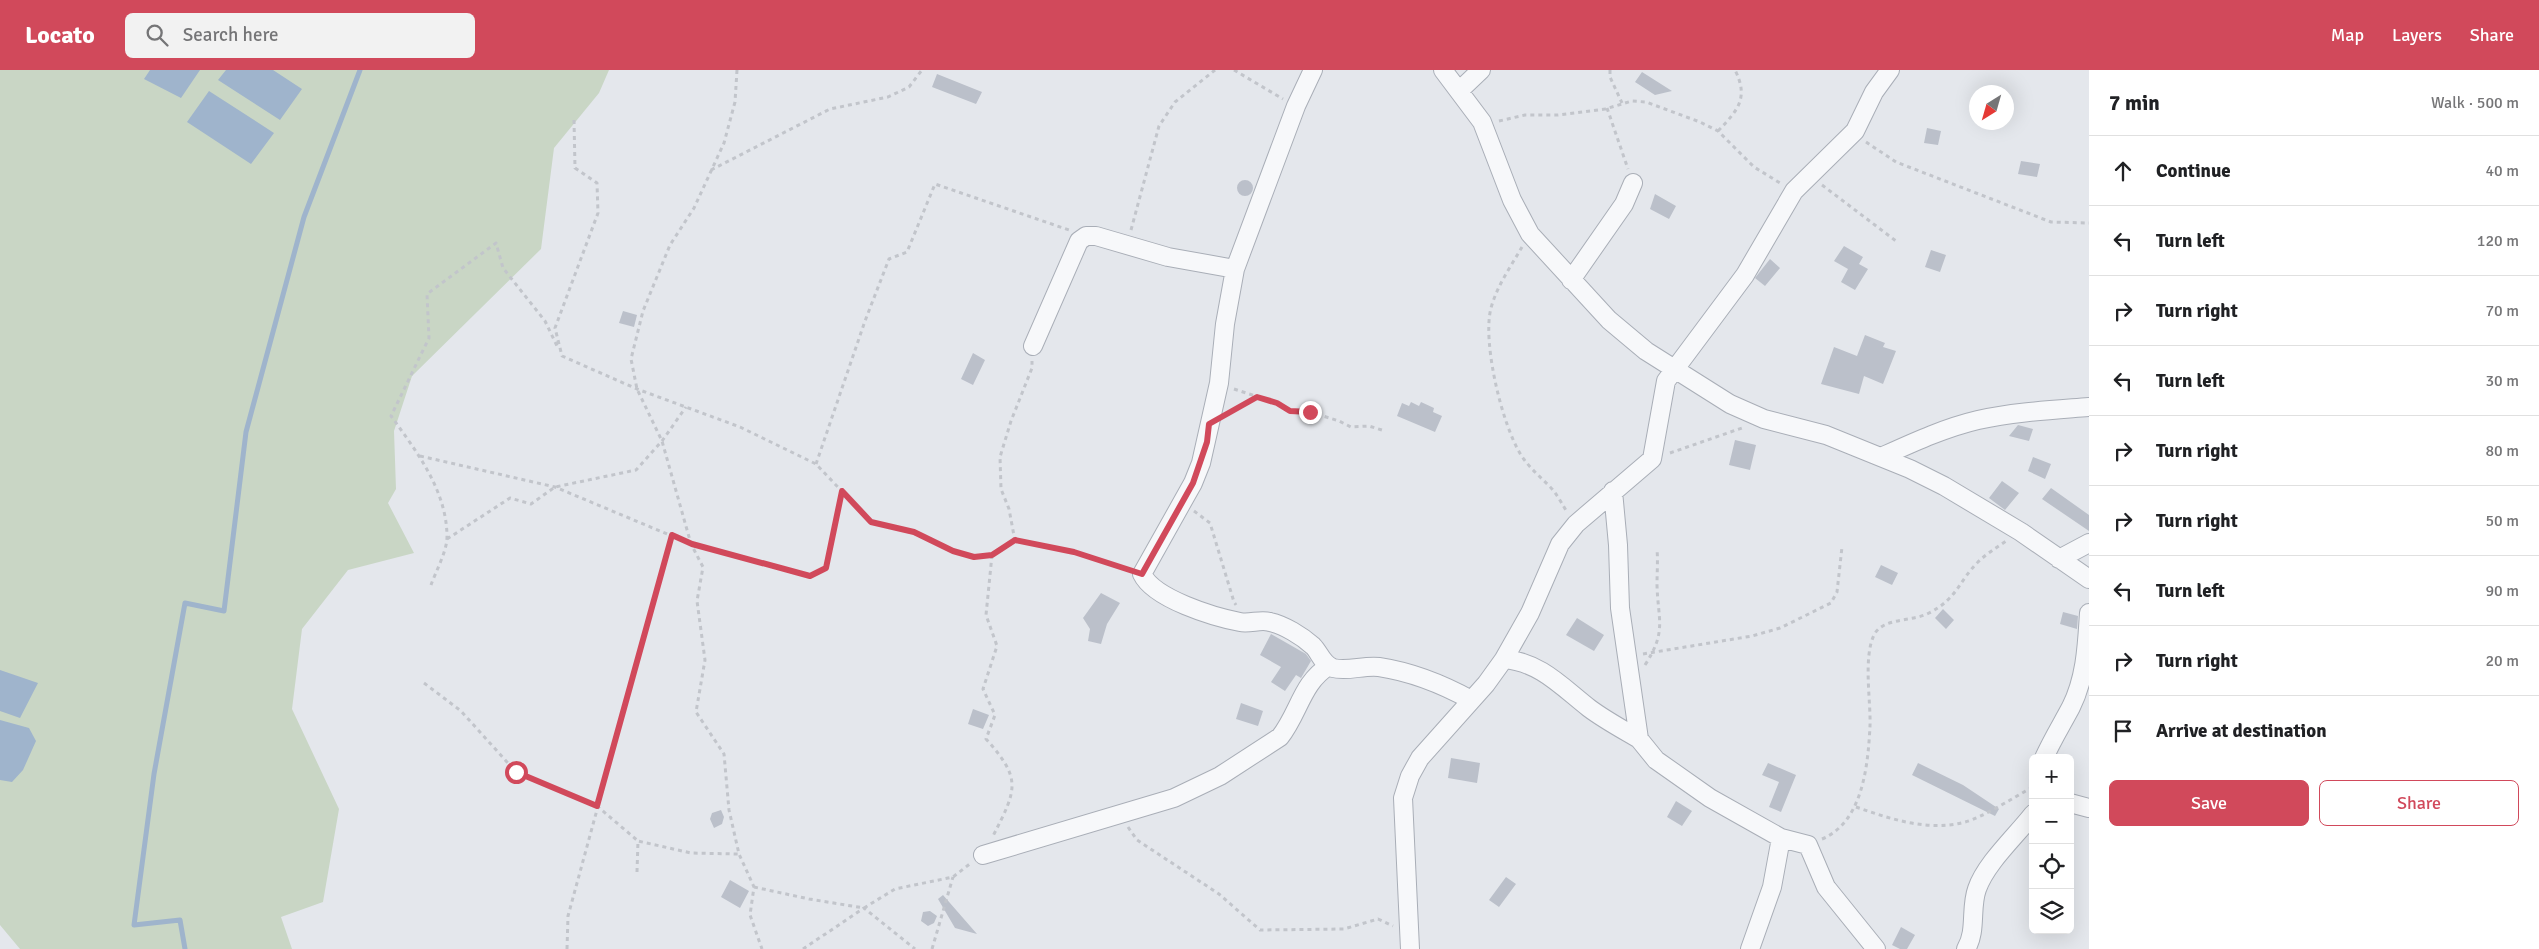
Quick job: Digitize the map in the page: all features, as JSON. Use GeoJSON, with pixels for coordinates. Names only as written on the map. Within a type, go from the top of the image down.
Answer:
{"type":"FeatureCollection","features":[{"type":"Feature","properties":{"kind":"street"},"geometry":{"type":"LineString","coordinates":[[1313,70],[1296,106],[1235,269],[1225,324],[1219,383],[1209,424],[1207,442],[1193,483],[1142,574],[1154,587],[1185,604],[1241,622],[1268,621],[1280,626],[1312,645],[1329,666],[1339,669],[1378,667],[1413,675],[1443,685],[1472,700]]}},
{"type":"Feature","properties":{"kind":"street"},"geometry":{"type":"LineString","coordinates":[[1443,70],[1460,90],[1482,122],[1512,200],[1530,234],[1570,280],[1609,320],[1646,351],[1730,404],[1764,420],[1826,435],[1881,457],[1944,486],[2021,532],[2089,579]]}},
{"type":"Feature","properties":{"kind":"street"},"geometry":{"type":"LineString","coordinates":[[1460,90],[1481,70]]}},
{"type":"Feature","properties":{"kind":"street"},"geometry":{"type":"LineString","coordinates":[[1409,941],[1403,798],[1420,758],[1472,700],[1504,659],[1530,613],[1560,544],[1576,524],[1613,491],[1642,470],[1652,458],[1666,380],[1676,370],[1745,275],[1794,191],[1855,131],[1874,92],[1890,70]]}},
{"type":"Feature","properties":{"kind":"street"},"geometry":{"type":"LineString","coordinates":[[1570,280],[1600,241],[1624,204],[1633,182]]}},
{"type":"Feature","properties":{"kind":"street"},"geometry":{"type":"LineString","coordinates":[[1033,346],[1079,241],[1086,236],[1096,236],[1168,257],[1235,269]]}},
{"type":"Feature","properties":{"kind":"street"},"geometry":{"type":"LineString","coordinates":[[1881,457],[1949,428],[1978,420],[2034,411],[2089,407]]}},
{"type":"Feature","properties":{"kind":"street"},"geometry":{"type":"LineString","coordinates":[[1613,491],[1618,545],[1618,592],[1639,738]]}},
{"type":"Feature","properties":{"kind":"street"},"geometry":{"type":"LineString","coordinates":[[2059,559],[2089,543]]}},
{"type":"Feature","properties":{"kind":"street"},"geometry":{"type":"LineString","coordinates":[[2046,754],[2072,705],[2078,687],[2087,652],[2089,613]]}},
{"type":"Feature","properties":{"kind":"street"},"geometry":{"type":"LineString","coordinates":[[1504,659],[1519,660],[1534,666],[1607,721],[1639,738],[1656,760],[1680,779],[1710,798],[1781,838],[1808,845],[1826,887],[1876,949]]}},
{"type":"Feature","properties":{"kind":"street"},"geometry":{"type":"LineString","coordinates":[[983,855],[1174,798],[1220,776],[1274,742],[1287,729],[1310,682],[1317,674],[1329,666]]}},
{"type":"Feature","properties":{"kind":"street"},"geometry":{"type":"LineString","coordinates":[[2074,804],[2089,808]]}},
{"type":"Feature","properties":{"kind":"street"},"geometry":{"type":"LineString","coordinates":[[1966,949],[1973,930],[1974,899],[1984,874],[2029,819]]}},
{"type":"Feature","properties":{"kind":"street"},"geometry":{"type":"LineString","coordinates":[[1750,949],[1772,887],[1781,838]]}},
{"type":"Feature","properties":{"kind":"path"},"geometry":{"type":"LineString","coordinates":[[737,70],[735,102],[724,143],[694,208],[670,245],[643,311],[631,359],[637,389],[662,441],[692,544],[704,567],[697,602],[705,660],[696,712],[724,754],[729,810],[738,854],[754,887],[750,915],[762,949]]}},
{"type":"Feature","properties":{"kind":"path"},"geometry":{"type":"LineString","coordinates":[[711,171],[830,109],[888,97],[910,87],[922,70]]}},
{"type":"Feature","properties":{"kind":"path"},"geometry":{"type":"LineString","coordinates":[[1127,245],[1159,126],[1174,102],[1215,70]]}},
{"type":"Feature","properties":{"kind":"path"},"geometry":{"type":"LineString","coordinates":[[1234,70],[1296,106]]}},
{"type":"Feature","properties":{"kind":"path"},"geometry":{"type":"LineString","coordinates":[[1610,70],[1610,77],[1622,103]]}},
{"type":"Feature","properties":{"kind":"path"},"geometry":{"type":"LineString","coordinates":[[1718,131],[1735,114],[1741,102],[1743,86],[1735,70]]}},
{"type":"Feature","properties":{"kind":"path"},"geometry":{"type":"LineString","coordinates":[[1482,122],[1607,108],[1622,103],[1646,102],[1700,122],[1718,131],[1754,167],[1794,191]]}},
{"type":"Feature","properties":{"kind":"path"},"geometry":{"type":"LineString","coordinates":[[1607,108],[1633,182]]}},
{"type":"Feature","properties":{"kind":"path"},"geometry":{"type":"LineString","coordinates":[[562,356],[555,328],[598,213],[597,183],[575,168],[574,120]]}},
{"type":"Feature","properties":{"kind":"path"},"geometry":{"type":"LineString","coordinates":[[1855,131],[1874,149],[1896,162],[1924,174],[1943,179],[2051,222],[2089,223]]}},
{"type":"Feature","properties":{"kind":"path"},"geometry":{"type":"LineString","coordinates":[[1810,175],[1872,225],[1896,241]]}},
{"type":"Feature","properties":{"kind":"path"},"geometry":{"type":"LineString","coordinates":[[816,464],[865,321],[889,259],[907,252],[935,184],[1086,236]]}},
{"type":"Feature","properties":{"kind":"path"},"geometry":{"type":"LineString","coordinates":[[1530,234],[1505,276],[1491,308],[1488,332],[1493,366],[1504,412],[1521,455],[1553,491],[1576,524]]}},
{"type":"Feature","properties":{"kind":"path"},"geometry":{"type":"LineString","coordinates":[[431,585],[447,539],[442,500],[419,456],[391,416],[429,338],[427,294],[496,243],[502,268],[545,321],[562,356],[637,389],[740,427],[816,464],[871,522],[914,532],[953,551],[974,557],[992,555],[1015,540],[1074,552],[1142,574]]}},
{"type":"Feature","properties":{"kind":"path"},"geometry":{"type":"LineString","coordinates":[[1015,540],[1009,509],[1001,489],[1000,457],[1011,421],[1032,368],[1033,346]]}},
{"type":"Feature","properties":{"kind":"path"},"geometry":{"type":"LineString","coordinates":[[1219,383],[1277,403],[1290,411],[1310,412],[1339,421],[1351,427],[1369,426],[1384,432]]}},
{"type":"Feature","properties":{"kind":"path"},"geometry":{"type":"LineString","coordinates":[[1209,424],[1257,397]]}},
{"type":"Feature","properties":{"kind":"path"},"geometry":{"type":"LineString","coordinates":[[447,539],[510,498],[531,504],[555,487],[636,470],[662,441],[686,407]]}},
{"type":"Feature","properties":{"kind":"path"},"geometry":{"type":"LineString","coordinates":[[1652,458],[1764,420]]}},
{"type":"Feature","properties":{"kind":"path"},"geometry":{"type":"LineString","coordinates":[[419,456],[555,487],[692,544],[810,576],[826,568],[842,491]]}},
{"type":"Feature","properties":{"kind":"path"},"geometry":{"type":"LineString","coordinates":[[1210,523],[1234,602],[1239,607]]}},
{"type":"Feature","properties":{"kind":"path"},"geometry":{"type":"LineString","coordinates":[[1808,845],[1827,837],[1848,820],[1856,807],[1870,726],[1869,672],[1874,635],[1883,626],[1927,614],[1952,598],[1977,562],[2021,532]]}},
{"type":"Feature","properties":{"kind":"path"},"geometry":{"type":"LineString","coordinates":[[566,949],[568,916],[672,535]]}},
{"type":"Feature","properties":{"kind":"path"},"geometry":{"type":"LineString","coordinates":[[1628,658],[1752,636],[1780,628],[1831,603],[1838,592],[1842,547]]}},
{"type":"Feature","properties":{"kind":"path"},"geometry":{"type":"LineString","coordinates":[[1644,666],[1654,652],[1660,636],[1661,613],[1657,587],[1657,550]]}},
{"type":"Feature","properties":{"kind":"path"},"geometry":{"type":"LineString","coordinates":[[803,949],[895,889],[953,877],[983,855],[1008,807],[1013,777],[1005,761],[986,739],[995,715],[983,689],[998,646],[986,615],[992,555]]}},
{"type":"Feature","properties":{"kind":"path"},"geometry":{"type":"LineString","coordinates":[[424,683],[461,712],[516,772],[597,806],[638,841],[691,853],[738,854]]}},
{"type":"Feature","properties":{"kind":"path"},"geometry":{"type":"LineString","coordinates":[[1856,807],[1896,820],[1950,825],[1967,822],[2029,789]]}},
{"type":"Feature","properties":{"kind":"path"},"geometry":{"type":"LineString","coordinates":[[1120,814],[1137,840],[1219,894],[1260,930],[1344,929],[1378,919],[1409,941]]}},
{"type":"Feature","properties":{"kind":"path"},"geometry":{"type":"LineString","coordinates":[[637,872],[638,841]]}},
{"type":"Feature","properties":{"kind":"path"},"geometry":{"type":"LineString","coordinates":[[932,949],[953,877]]}},
{"type":"Feature","properties":{"kind":"path"},"geometry":{"type":"LineString","coordinates":[[754,887],[809,900],[864,908],[915,949]]}},
{"type":"Feature","properties":{"kind":"green space"},"geometry":{"type":"Polygon","coordinates":[[[0,70],[609,70],[599,93],[554,148],[541,249],[412,376],[394,431],[396,489],[388,503],[414,553],[348,570],[302,629],[292,709],[339,809],[323,902],[281,917],[292,949],[20,949],[0,925],[0,70]]]}},
{"type":"Feature","properties":{"kind":"water"},"geometry":{"type":"Polygon","coordinates":[[[150,70],[200,70],[181,98],[144,79],[150,70]]]}},
{"type":"Feature","properties":{"kind":"water"},"geometry":{"type":"Polygon","coordinates":[[[226,70],[273,70],[302,89],[280,120],[218,80],[226,70]]]}},
{"type":"Feature","properties":{"kind":"water"},"geometry":{"type":"Polygon","coordinates":[[[209,91],[274,133],[251,164],[187,122],[209,91]]]}},
{"type":"Feature","properties":{"kind":"water"},"geometry":{"type":"Polygon","coordinates":[[[0,670],[38,683],[20,718],[0,711],[0,670]]]}},
{"type":"Feature","properties":{"kind":"water"},"geometry":{"type":"Polygon","coordinates":[[[0,720],[29,728],[36,741],[23,770],[12,782],[0,780],[0,720]]]}},
{"type":"Feature","properties":{"kind":"building"},"geometry":{"type":"Polygon","coordinates":[[[1642,72],[1672,91],[1655,95],[1635,82],[1642,72]]]}},
{"type":"Feature","properties":{"kind":"building"},"geometry":{"type":"Polygon","coordinates":[[[937,74],[982,92],[976,104],[932,87],[937,74]]]}},
{"type":"Feature","properties":{"kind":"building"},"geometry":{"type":"Polygon","coordinates":[[[1927,128],[1941,131],[1938,145],[1924,143],[1927,128]]]}},
{"type":"Feature","properties":{"kind":"building"},"geometry":{"type":"Polygon","coordinates":[[[2021,161],[2040,164],[2037,177],[2018,174],[2021,161]]]}},
{"type":"Feature","properties":{"kind":"building"},"geometry":{"type":"Polygon","coordinates":[[[1245,180],[1251,182],[1253,188],[1251,194],[1245,196],[1239,194],[1237,188],[1239,182],[1245,180]]]}},
{"type":"Feature","properties":{"kind":"building"},"geometry":{"type":"Polygon","coordinates":[[[1655,194],[1676,206],[1669,219],[1650,209],[1655,194]]]}},
{"type":"Feature","properties":{"kind":"building"},"geometry":{"type":"Polygon","coordinates":[[[1844,246],[1863,257],[1859,264],[1868,269],[1855,290],[1841,282],[1848,269],[1834,261],[1844,246]]]}},
{"type":"Feature","properties":{"kind":"building"},"geometry":{"type":"Polygon","coordinates":[[[1931,250],[1946,255],[1940,272],[1925,267],[1931,250]]]}},
{"type":"Feature","properties":{"kind":"building"},"geometry":{"type":"Polygon","coordinates":[[[1770,259],[1780,268],[1765,286],[1755,278],[1770,259]]]}},
{"type":"Feature","properties":{"kind":"building"},"geometry":{"type":"Polygon","coordinates":[[[623,311],[637,315],[634,327],[619,323],[623,311]]]}},
{"type":"Feature","properties":{"kind":"building"},"geometry":{"type":"Polygon","coordinates":[[[1865,335],[1885,343],[1883,347],[1896,351],[1883,384],[1864,376],[1859,394],[1821,384],[1834,347],[1857,356],[1865,335]]]}},
{"type":"Feature","properties":{"kind":"building"},"geometry":{"type":"Polygon","coordinates":[[[973,353],[985,360],[973,385],[961,379],[973,353]]]}},
{"type":"Feature","properties":{"kind":"building"},"geometry":{"type":"Polygon","coordinates":[[[1411,402],[1419,406],[1421,402],[1434,408],[1433,412],[1442,416],[1435,432],[1397,416],[1402,403],[1409,406],[1411,402]]]}},
{"type":"Feature","properties":{"kind":"building"},"geometry":{"type":"Polygon","coordinates":[[[2018,425],[2033,429],[2029,441],[2009,436],[2018,425]]]}},
{"type":"Feature","properties":{"kind":"building"},"geometry":{"type":"Polygon","coordinates":[[[1735,440],[1756,445],[1750,470],[1729,465],[1735,440]]]}},
{"type":"Feature","properties":{"kind":"building"},"geometry":{"type":"Polygon","coordinates":[[[2033,457],[2051,464],[2045,479],[2028,471],[2033,457]]]}},
{"type":"Feature","properties":{"kind":"building"},"geometry":{"type":"Polygon","coordinates":[[[2002,481],[2019,493],[2005,510],[1989,498],[2002,481]]]}},
{"type":"Feature","properties":{"kind":"building"},"geometry":{"type":"Polygon","coordinates":[[[2051,488],[2089,515],[2089,531],[2042,499],[2051,488]]]}},
{"type":"Feature","properties":{"kind":"building"},"geometry":{"type":"Polygon","coordinates":[[[1881,565],[1898,573],[1892,585],[1875,577],[1881,565]]]}},
{"type":"Feature","properties":{"kind":"building"},"geometry":{"type":"Polygon","coordinates":[[[1101,593],[1120,603],[1107,624],[1101,644],[1088,641],[1090,629],[1083,618],[1101,593]]]}},
{"type":"Feature","properties":{"kind":"building"},"geometry":{"type":"Polygon","coordinates":[[[1943,609],[1954,620],[1946,629],[1935,618],[1943,609]]]}},
{"type":"Feature","properties":{"kind":"building"},"geometry":{"type":"Polygon","coordinates":[[[2063,612],[2078,616],[2077,629],[2060,624],[2063,612]]]}},
{"type":"Feature","properties":{"kind":"building"},"geometry":{"type":"Polygon","coordinates":[[[1577,618],[1604,635],[1594,651],[1566,635],[1577,618]]]}},
{"type":"Feature","properties":{"kind":"building"},"geometry":{"type":"Polygon","coordinates":[[[1271,634],[1306,654],[1311,661],[1301,678],[1296,675],[1285,691],[1271,682],[1281,667],[1260,655],[1271,634]]]}},
{"type":"Feature","properties":{"kind":"building"},"geometry":{"type":"Polygon","coordinates":[[[1241,703],[1263,711],[1258,726],[1236,719],[1241,703]]]}},
{"type":"Feature","properties":{"kind":"building"},"geometry":{"type":"Polygon","coordinates":[[[973,709],[989,715],[983,729],[968,724],[973,709]]]}},
{"type":"Feature","properties":{"kind":"building"},"geometry":{"type":"Polygon","coordinates":[[[1451,758],[1480,763],[1477,783],[1448,778],[1451,758]]]}},
{"type":"Feature","properties":{"kind":"building"},"geometry":{"type":"Polygon","coordinates":[[[1768,763],[1796,775],[1781,812],[1769,807],[1779,782],[1762,775],[1768,763]]]}},
{"type":"Feature","properties":{"kind":"building"},"geometry":{"type":"Polygon","coordinates":[[[1918,763],[1963,785],[1999,809],[1995,816],[1912,775],[1918,763]]]}},
{"type":"Feature","properties":{"kind":"building"},"geometry":{"type":"Polygon","coordinates":[[[1676,801],[1692,811],[1682,826],[1667,817],[1676,801]]]}},
{"type":"Feature","properties":{"kind":"building"},"geometry":{"type":"Polygon","coordinates":[[[721,810],[724,817],[722,824],[714,828],[710,819],[712,813],[721,810]]]}},
{"type":"Feature","properties":{"kind":"building"},"geometry":{"type":"Polygon","coordinates":[[[1506,877],[1516,884],[1499,907],[1489,900],[1506,877]]]}},
{"type":"Feature","properties":{"kind":"building"},"geometry":{"type":"Polygon","coordinates":[[[730,880],[749,891],[740,908],[721,897],[730,880]]]}},
{"type":"Feature","properties":{"kind":"building"},"geometry":{"type":"Polygon","coordinates":[[[943,895],[977,934],[955,928],[938,899],[943,895]]]}},
{"type":"Feature","properties":{"kind":"building"},"geometry":{"type":"Polygon","coordinates":[[[930,911],[937,916],[934,923],[928,926],[921,921],[923,912],[930,911]]]}},
{"type":"Feature","properties":{"kind":"building"},"geometry":{"type":"Polygon","coordinates":[[[1901,927],[1915,935],[1907,949],[1900,949],[1892,945],[1901,927]]]}},
{"type":"Feature","properties":{"kind":"waterway"},"geometry":{"type":"LineString","coordinates":[[185,949],[180,920],[134,925],[154,774],[185,603],[224,611],[246,432],[304,217],[360,70]]}},
{"type":"Feature","properties":{"kind":"route"},"geometry":{"type":"LineString","coordinates":[[516,772],[547,783],[597,806],[672,535],[692,544],[810,576],[826,568],[842,491],[871,522],[914,532],[953,551],[974,557],[992,555],[1015,540],[1074,552],[1142,574],[1193,483],[1207,442],[1209,424],[1257,397],[1277,403],[1290,411],[1310,412]]}}]}
